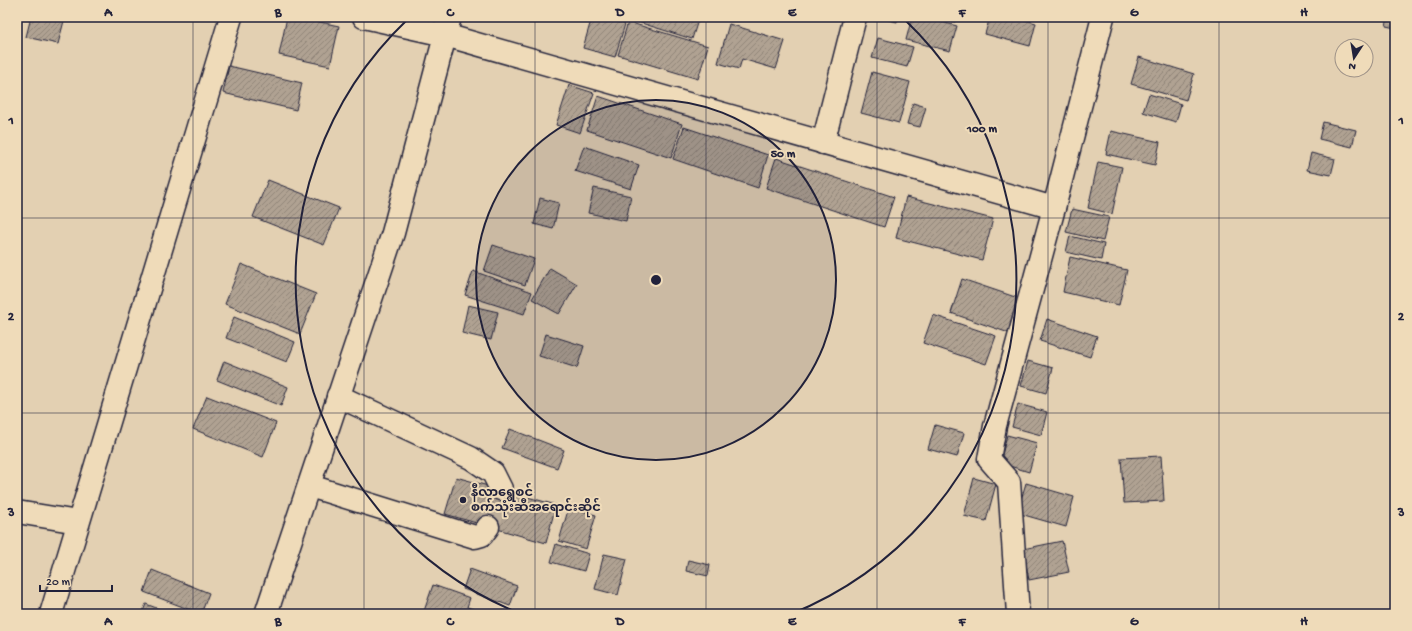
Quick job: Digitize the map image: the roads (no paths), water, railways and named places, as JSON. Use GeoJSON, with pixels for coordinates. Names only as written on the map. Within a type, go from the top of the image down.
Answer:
{"type":"FeatureCollection","features":[{"type":"Feature","properties":{"kind":"street"},"geometry":{"type":"LineString","coordinates":[[51,614],[231,17]]}},
{"type":"Feature","properties":{"kind":"street"},"geometry":{"type":"LineString","coordinates":[[364,17],[447,26],[823,143],[1054,208]]}},
{"type":"Feature","properties":{"kind":"street"},"geometry":{"type":"LineString","coordinates":[[823,143],[855,17]]}},
{"type":"Feature","properties":{"kind":"street"},"geometry":{"type":"LineString","coordinates":[[1018,614],[1009,482],[989,459],[995,426],[1054,208],[1103,17]]}},
{"type":"Feature","properties":{"kind":"street"},"geometry":{"type":"LineString","coordinates":[[266,614],[393,234],[447,26]]}},
{"type":"Feature","properties":{"kind":"street"},"geometry":{"type":"LineString","coordinates":[[338,396],[471,458],[493,473],[501,489]]}},
{"type":"Feature","properties":{"kind":"street"},"geometry":{"type":"LineString","coordinates":[[310,486],[475,537],[482,535],[488,527]]}},
{"type":"Feature","properties":{"kind":"street"},"geometry":{"type":"LineString","coordinates":[[17,512],[78,522]]}},
{"type":"Feature","properties":{"kind":"tunnel"},"geometry":{"type":"LineString","coordinates":[[488,527],[501,489]]}},
{"type":"Feature","properties":{"kind":"place","name":"နီလာရွှေစင် စက်သုံးဆီအရောင်းဆိုင်"},"geometry":{"type":"Point","coordinates":[463,500]}}]}
